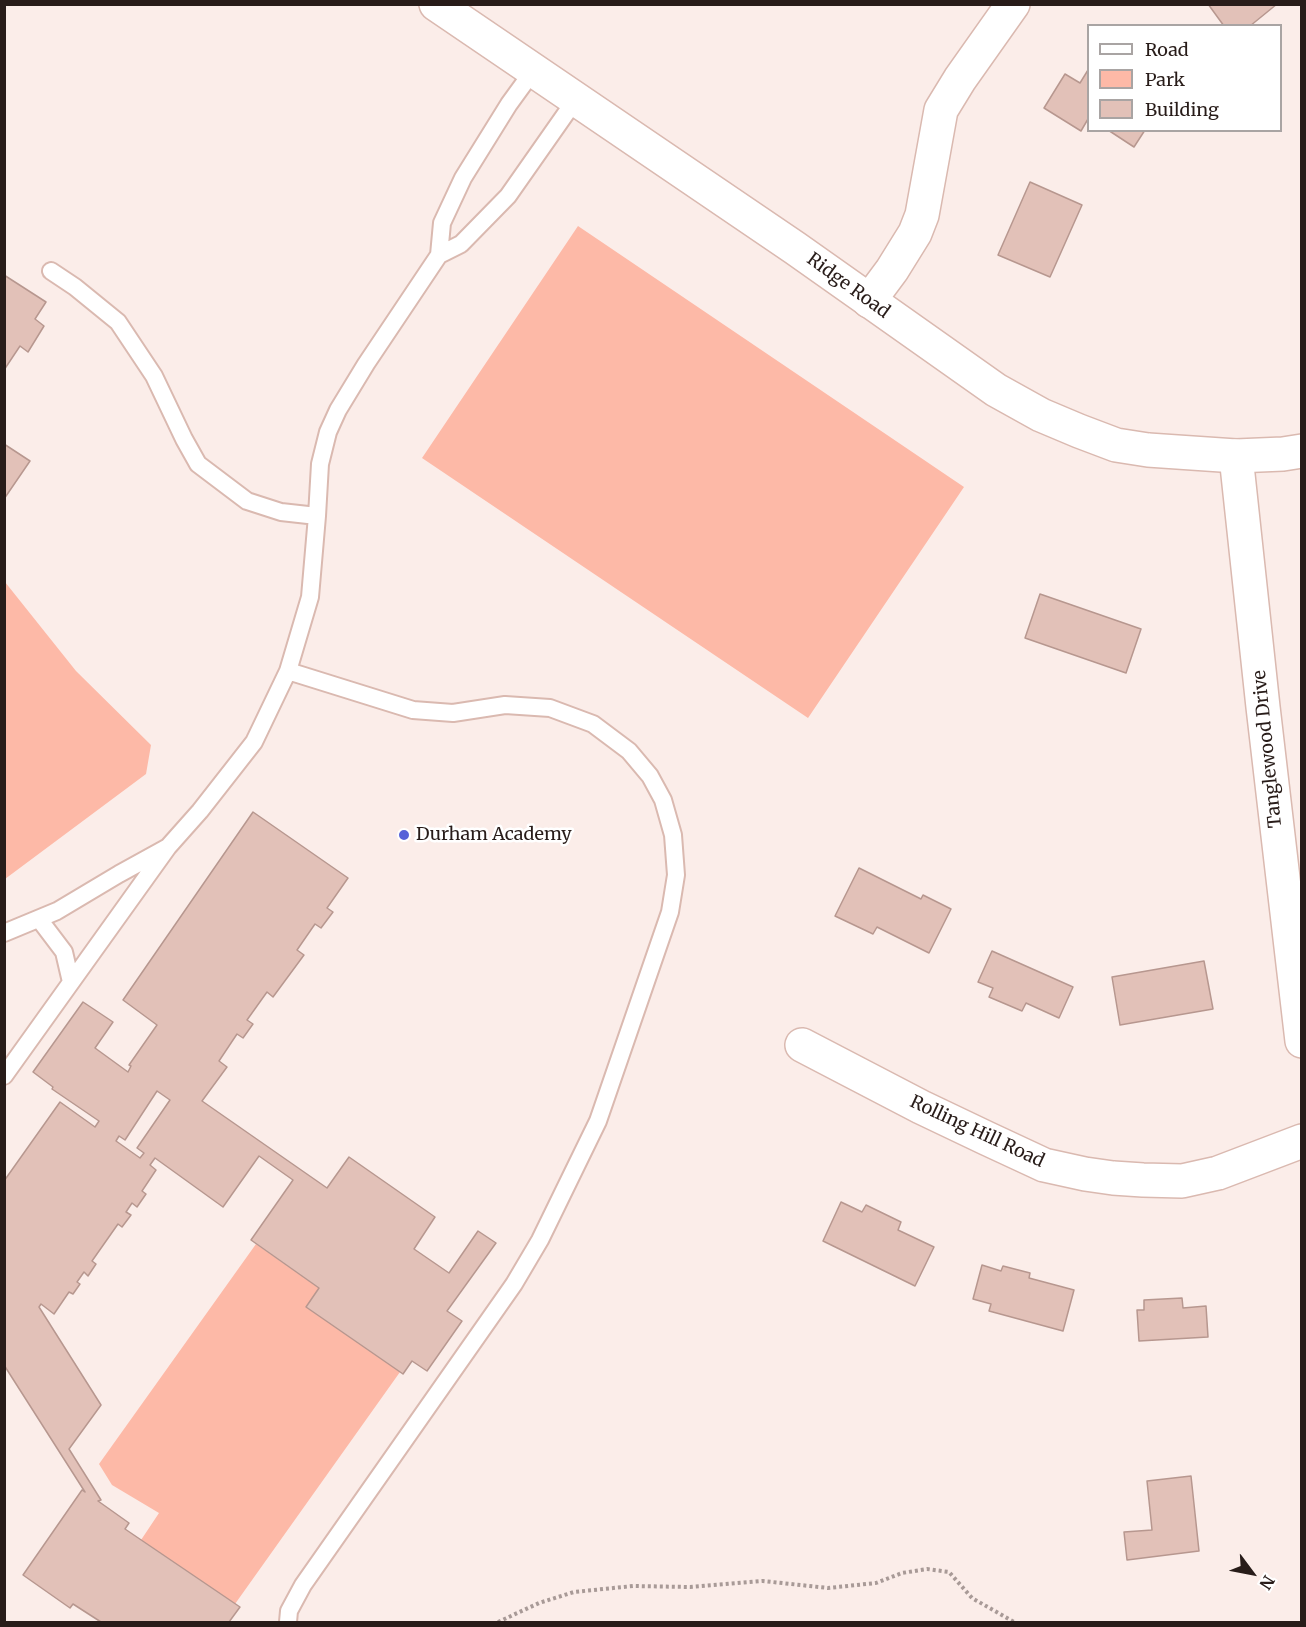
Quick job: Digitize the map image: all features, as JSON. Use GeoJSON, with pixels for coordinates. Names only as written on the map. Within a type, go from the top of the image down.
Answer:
{"type":"FeatureCollection","features":[{"type":"Feature","properties":{"kind":"street","name":"Ridge Road"},"geometry":{"type":"LineString","coordinates":[[436,4],[795,248],[996,390],[1041,415],[1116,444],[1148,450],[1236,456],[1302,451]]}},
{"type":"Feature","properties":{"kind":"street"},"geometry":{"type":"LineString","coordinates":[[869,301],[915,234],[922,215],[941,110],[1013,4]]}},
{"type":"Feature","properties":{"kind":"street","name":"Tanglewood Drive"},"geometry":{"type":"LineString","coordinates":[[1236,456],[1302,1041]]}},
{"type":"Feature","properties":{"kind":"street","name":"Rolling Hill Road"},"geometry":{"type":"LineString","coordinates":[[802,1045],[921,1107],[1024,1156],[1044,1165],[1085,1174],[1113,1178],[1182,1181],[1218,1173],[1302,1141]]}},
{"type":"Feature","properties":{"kind":"lane"},"geometry":{"type":"LineString","coordinates":[[4,1076],[168,847],[200,811],[254,742],[288,671],[310,597],[320,464],[328,432],[338,410],[366,364],[439,255],[442,223],[463,178],[509,104],[533,71]]}},
{"type":"Feature","properties":{"kind":"lane"},"geometry":{"type":"LineString","coordinates":[[439,255],[461,244],[508,196],[576,99]]}},
{"type":"Feature","properties":{"kind":"lane"},"geometry":{"type":"LineString","coordinates":[[51,271],[75,287],[118,322],[154,376],[198,464],[247,501],[280,512],[317,516]]}},
{"type":"Feature","properties":{"kind":"lane"},"geometry":{"type":"LineString","coordinates":[[288,671],[413,710],[453,713],[505,705],[550,708],[593,724],[629,751],[650,776],[663,800],[673,835],[676,875],[670,912],[598,1121],[540,1240],[514,1284],[303,1585],[289,1611],[288,1623]]}},
{"type":"Feature","properties":{"kind":"lane"},"geometry":{"type":"LineString","coordinates":[[4,933],[57,911],[168,847]]}},
{"type":"Feature","properties":{"kind":"lane"},"geometry":{"type":"LineString","coordinates":[[39,919],[64,952],[71,982]]}},
{"type":"Feature","properties":{"kind":"path"},"geometry":{"type":"LineString","coordinates":[[498,1623],[574,1592],[633,1586],[690,1587],[763,1581],[828,1588],[876,1583],[902,1573],[927,1569],[949,1572],[972,1598],[1014,1623]]}},
{"type":"Feature","properties":{"kind":"green space"},"geometry":{"type":"Polygon","coordinates":[[[578,226],[964,487],[808,718],[422,458],[578,226]]]}},
{"type":"Feature","properties":{"kind":"green space"},"geometry":{"type":"Polygon","coordinates":[[[5,582],[76,671],[151,745],[146,774],[5,879],[5,582]]]}},
{"type":"Feature","properties":{"kind":"green space"},"geometry":{"type":"Polygon","coordinates":[[[256,1244],[319,1288],[400,1372],[235,1604],[141,1540],[159,1513],[112,1485],[99,1464],[256,1244]]]}},
{"type":"Feature","properties":{"kind":"building"},"geometry":{"type":"Polygon","coordinates":[[[1208,4],[1277,4],[1252,24],[1223,24],[1208,4]]]}},
{"type":"Feature","properties":{"kind":"building"},"geometry":{"type":"Polygon","coordinates":[[[1087,72],[1087,121],[1081,131],[1044,108],[1065,74],[1080,83],[1087,72]]]}},
{"type":"Feature","properties":{"kind":"building"},"geometry":{"type":"Polygon","coordinates":[[[1111,132],[1144,132],[1134,147],[1111,132]]]}},
{"type":"Feature","properties":{"kind":"building"},"geometry":{"type":"Polygon","coordinates":[[[1030,182],[1082,205],[1050,277],[998,255],[1030,182]]]}},
{"type":"Feature","properties":{"kind":"building"},"geometry":{"type":"Polygon","coordinates":[[[4,275],[46,302],[35,319],[44,326],[28,352],[20,346],[4,370],[4,275]]]}},
{"type":"Feature","properties":{"kind":"building"},"geometry":{"type":"Polygon","coordinates":[[[4,444],[30,461],[4,499],[4,444]]]}},
{"type":"Feature","properties":{"kind":"building"},"geometry":{"type":"Polygon","coordinates":[[[1040,594],[1141,629],[1126,673],[1025,638],[1040,594]]]}},
{"type":"Feature","properties":{"kind":"building"},"geometry":{"type":"Polygon","coordinates":[[[253,812],[348,878],[327,908],[333,912],[321,928],[315,924],[297,950],[304,955],[273,997],[267,992],[247,1020],[253,1024],[243,1038],[237,1034],[219,1061],[227,1067],[202,1101],[327,1188],[349,1157],[435,1217],[414,1249],[449,1273],[478,1231],[496,1243],[447,1311],[462,1321],[427,1371],[412,1361],[403,1374],[306,1307],[319,1288],[251,1240],[293,1180],[259,1156],[223,1207],[155,1158],[150,1165],[156,1170],[142,1191],[146,1194],[137,1207],[132,1203],[126,1212],[131,1215],[122,1227],[118,1224],[92,1261],[96,1264],[88,1276],[84,1272],[73,1294],[69,1292],[54,1314],[41,1304],[39,1307],[101,1405],[69,1449],[101,1500],[98,1501],[129,1523],[125,1529],[240,1607],[229,1622],[101,1622],[73,1604],[70,1608],[23,1575],[82,1490],[85,1492],[4,1365],[4,1181],[60,1102],[95,1127],[99,1121],[52,1089],[53,1087],[33,1072],[83,1002],[113,1022],[95,1048],[128,1072],[131,1066],[129,1065],[157,1025],[123,1000],[253,812]],[[157,1091],[125,1140],[119,1136],[116,1141],[140,1158],[144,1153],[137,1148],[170,1100],[157,1091]]]}},
{"type":"Feature","properties":{"kind":"building"},"geometry":{"type":"Polygon","coordinates":[[[859,868],[921,899],[923,895],[951,909],[929,953],[877,927],[873,934],[835,916],[859,868]]]}},
{"type":"Feature","properties":{"kind":"building"},"geometry":{"type":"Polygon","coordinates":[[[992,951],[1073,987],[1059,1018],[1026,1003],[1022,1011],[989,997],[993,988],[978,982],[992,951]]]}},
{"type":"Feature","properties":{"kind":"building"},"geometry":{"type":"Polygon","coordinates":[[[1204,961],[1213,1009],[1120,1025],[1112,977],[1204,961]]]}},
{"type":"Feature","properties":{"kind":"building"},"geometry":{"type":"Polygon","coordinates":[[[841,1202],[862,1212],[866,1205],[901,1222],[898,1230],[934,1247],[915,1286],[823,1241],[841,1202]]]}},
{"type":"Feature","properties":{"kind":"building"},"geometry":{"type":"Polygon","coordinates":[[[982,1265],[1001,1271],[1003,1266],[1030,1273],[1029,1278],[1074,1290],[1063,1331],[989,1311],[991,1304],[973,1299],[982,1265]]]}},
{"type":"Feature","properties":{"kind":"building"},"geometry":{"type":"Polygon","coordinates":[[[1182,1298],[1183,1308],[1206,1306],[1208,1337],[1139,1341],[1137,1310],[1144,1310],[1144,1300],[1182,1298]]]}},
{"type":"Feature","properties":{"kind":"building"},"geometry":{"type":"Polygon","coordinates":[[[1191,1476],[1199,1551],[1127,1560],[1124,1532],[1152,1530],[1147,1481],[1191,1476]]]}},
{"type":"Feature","properties":{"kind":"place","name":"Durham Academy"},"geometry":{"type":"Point","coordinates":[404,835]}}]}
